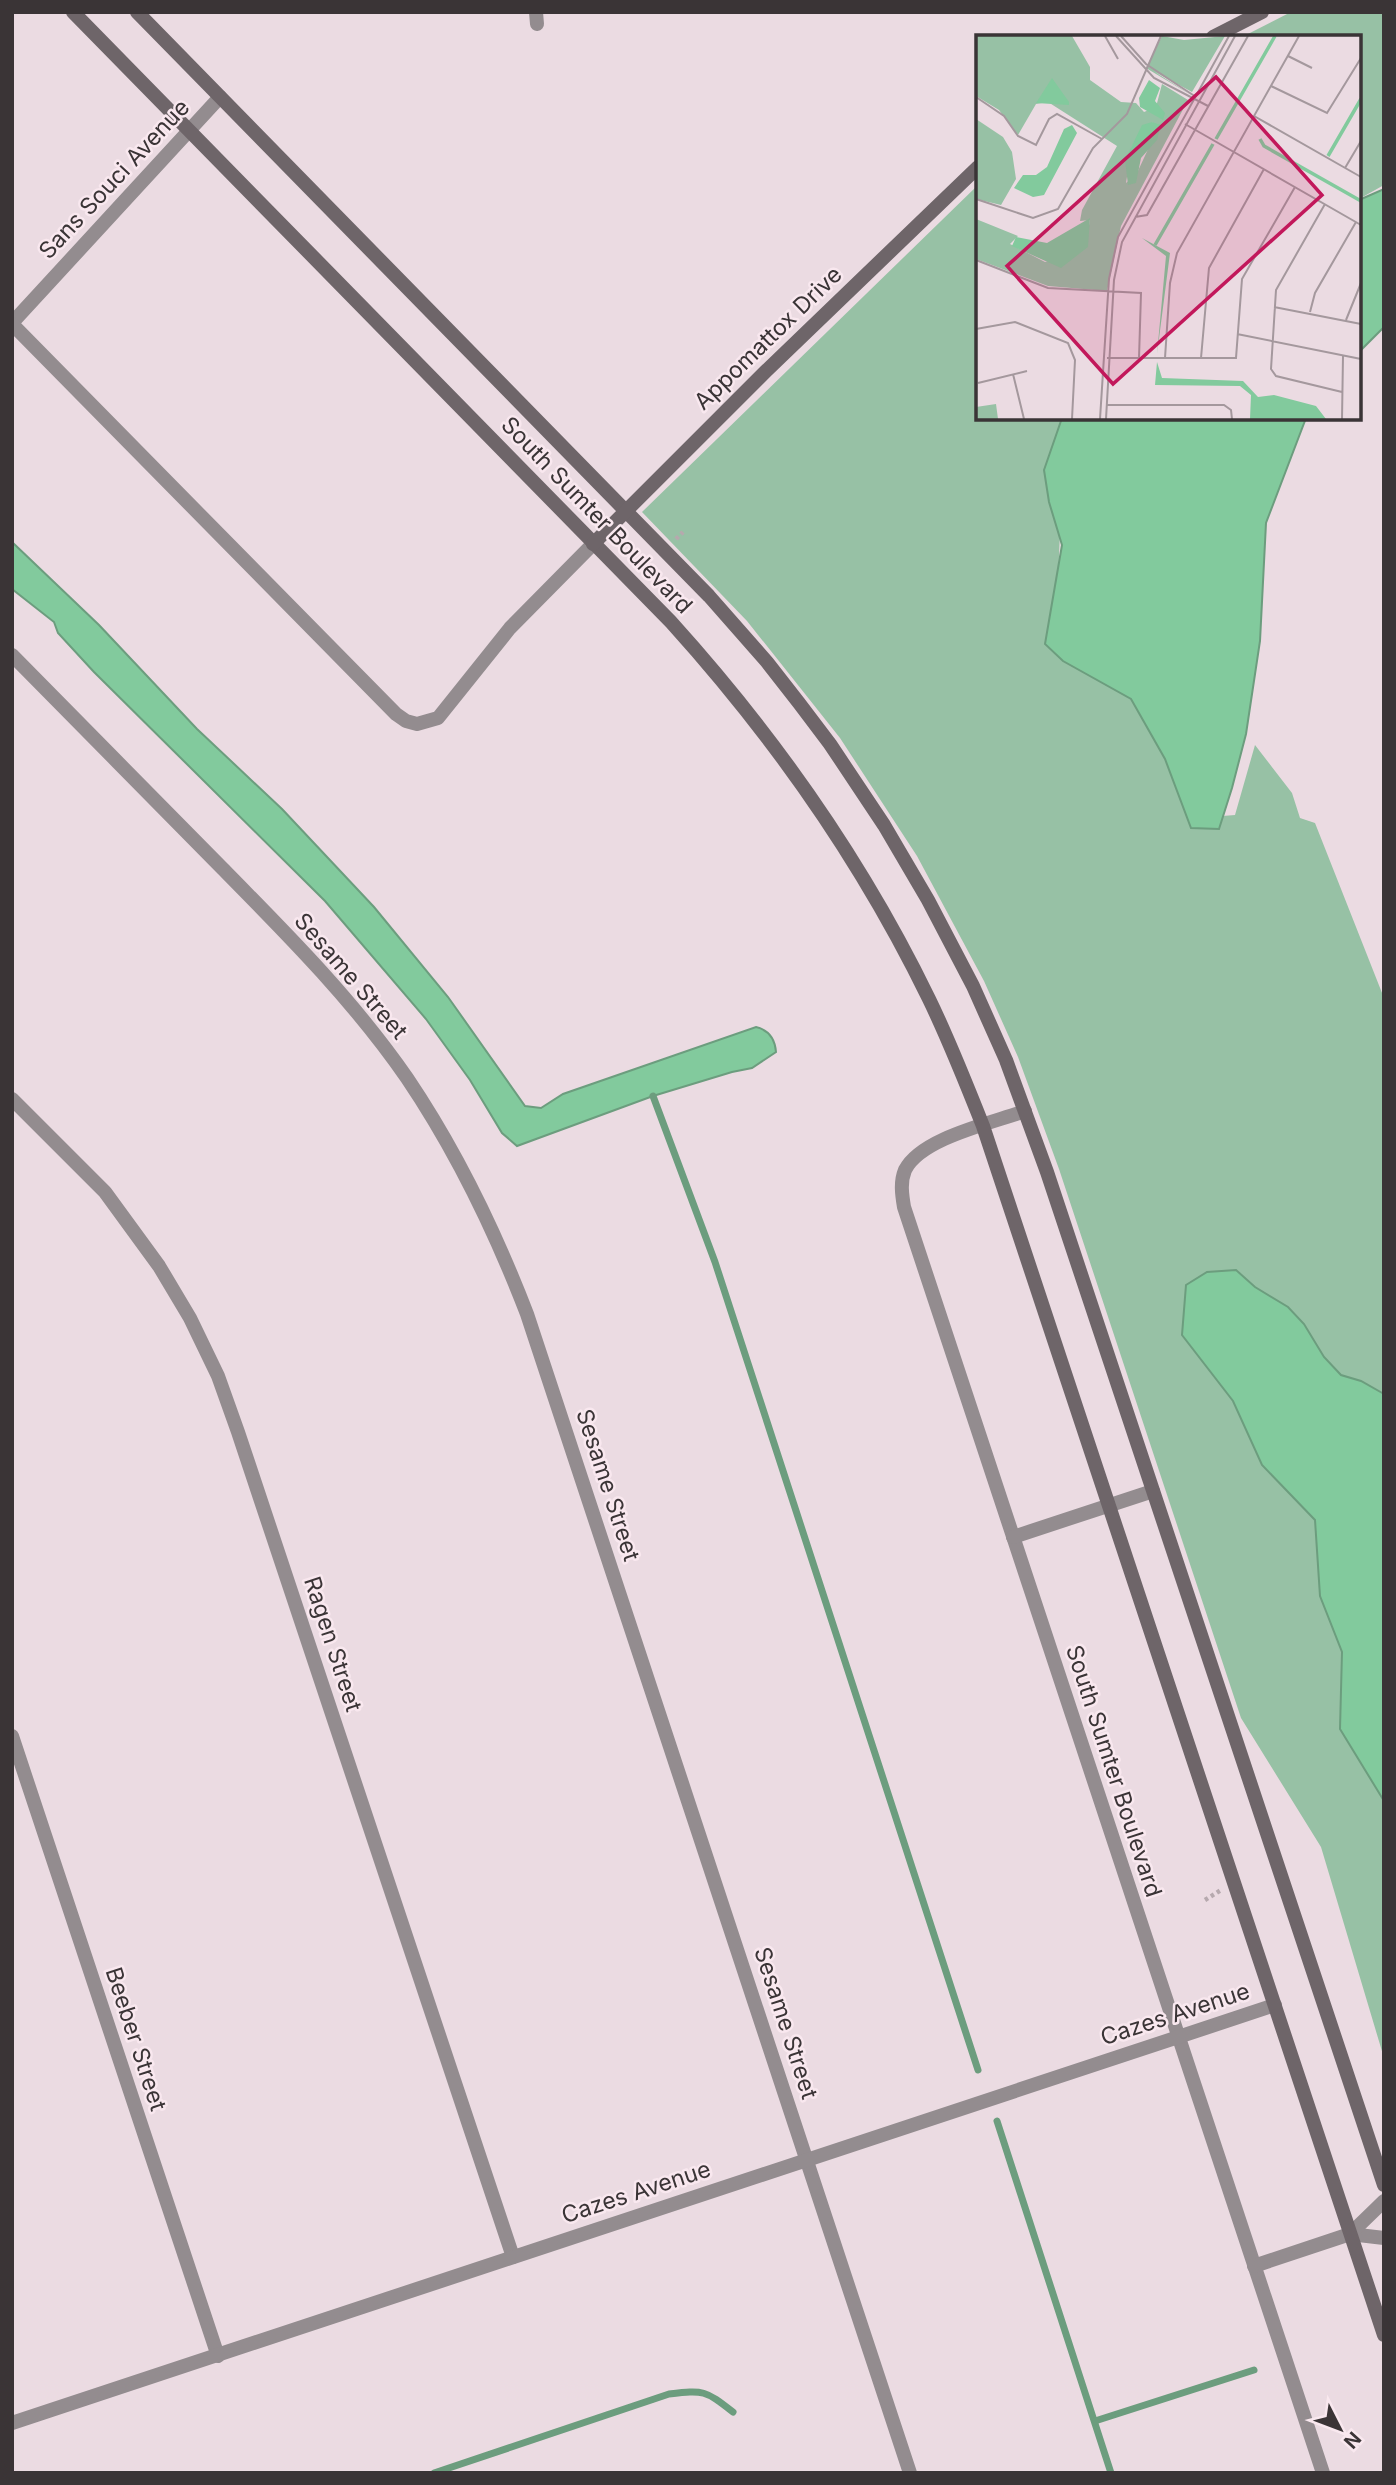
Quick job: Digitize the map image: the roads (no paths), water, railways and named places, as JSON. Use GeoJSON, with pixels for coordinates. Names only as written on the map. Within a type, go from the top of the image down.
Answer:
{"type":"FeatureCollection","features":[{"type":"Feature","properties":{"kind":"main road","name":"South Sumter Boulevard"},"geometry":{"type":"LineString","coordinates":[[73,12],[671,622],[717,673],[808,792],[850,856],[898,940],[953,1051],[983,1126],[1384,2335]]}},
{"type":"Feature","properties":{"kind":"main road","name":"South Sumter Boulevard"},"geometry":{"type":"LineString","coordinates":[[137,12],[709,597],[766,662],[830,744],[884,825],[928,900],[973,986],[1006,1060],[1047,1172],[1384,2185]]}},
{"type":"Feature","properties":{"kind":"main road"},"geometry":{"type":"LineString","coordinates":[[1217,35],[1262,12]]}},
{"type":"Feature","properties":{"kind":"main road","name":"Appomattox Drive"},"geometry":{"type":"LineString","coordinates":[[593,544],[976,169]]}},
{"type":"Feature","properties":{"kind":"street","name":"Sans Souci Avenue"},"geometry":{"type":"LineString","coordinates":[[12,324],[220,97]]}},
{"type":"Feature","properties":{"kind":"street"},"geometry":{"type":"LineString","coordinates":[[12,324],[396,714],[406,721],[417,724],[438,718],[510,628],[593,544]]}},
{"type":"Feature","properties":{"kind":"street","name":"Sesame Street"},"geometry":{"type":"LineString","coordinates":[[12,655],[321,969],[369,1026],[407,1078],[444,1137],[477,1198],[527,1314],[910,2473]]}},
{"type":"Feature","properties":{"kind":"street","name":"Ragen Street"},"geometry":{"type":"LineString","coordinates":[[12,1099],[70,1154],[113,1202],[159,1266],[190,1318],[218,1376],[513,2257]]}},
{"type":"Feature","properties":{"kind":"street","name":"South Sumter Boulevard"},"geometry":{"type":"LineString","coordinates":[[1025,1111],[937,1141],[919,1153],[905,1171],[902,1193],[908,1221],[1323,2473]]}},
{"type":"Feature","properties":{"kind":"street"},"geometry":{"type":"LineString","coordinates":[[1013,1537],[1153,1492]]}},
{"type":"Feature","properties":{"kind":"street","name":"Beeber Street"},"geometry":{"type":"LineString","coordinates":[[12,1736],[218,2356]]}},
{"type":"Feature","properties":{"kind":"street","name":"Cazes Avenue"},"geometry":{"type":"LineString","coordinates":[[12,2423],[1275,2005]]}},
{"type":"Feature","properties":{"kind":"street"},"geometry":{"type":"LineString","coordinates":[[1350,2234],[1384,2201]]}},
{"type":"Feature","properties":{"kind":"street"},"geometry":{"type":"LineString","coordinates":[[1254,2266],[1350,2234],[1384,2238]]}},
{"type":"Feature","properties":{"kind":"waterway"},"geometry":{"type":"LineString","coordinates":[[653,1096],[715,1262],[978,2070]]}},
{"type":"Feature","properties":{"kind":"waterway"},"geometry":{"type":"LineString","coordinates":[[997,2121],[1111,2473]]}},
{"type":"Feature","properties":{"kind":"waterway"},"geometry":{"type":"LineString","coordinates":[[1095,2421],[1254,2370]]}},
{"type":"Feature","properties":{"kind":"waterway"},"geometry":{"type":"LineString","coordinates":[[434,2473],[669,2394],[704,2393],[733,2412]]}}]}
